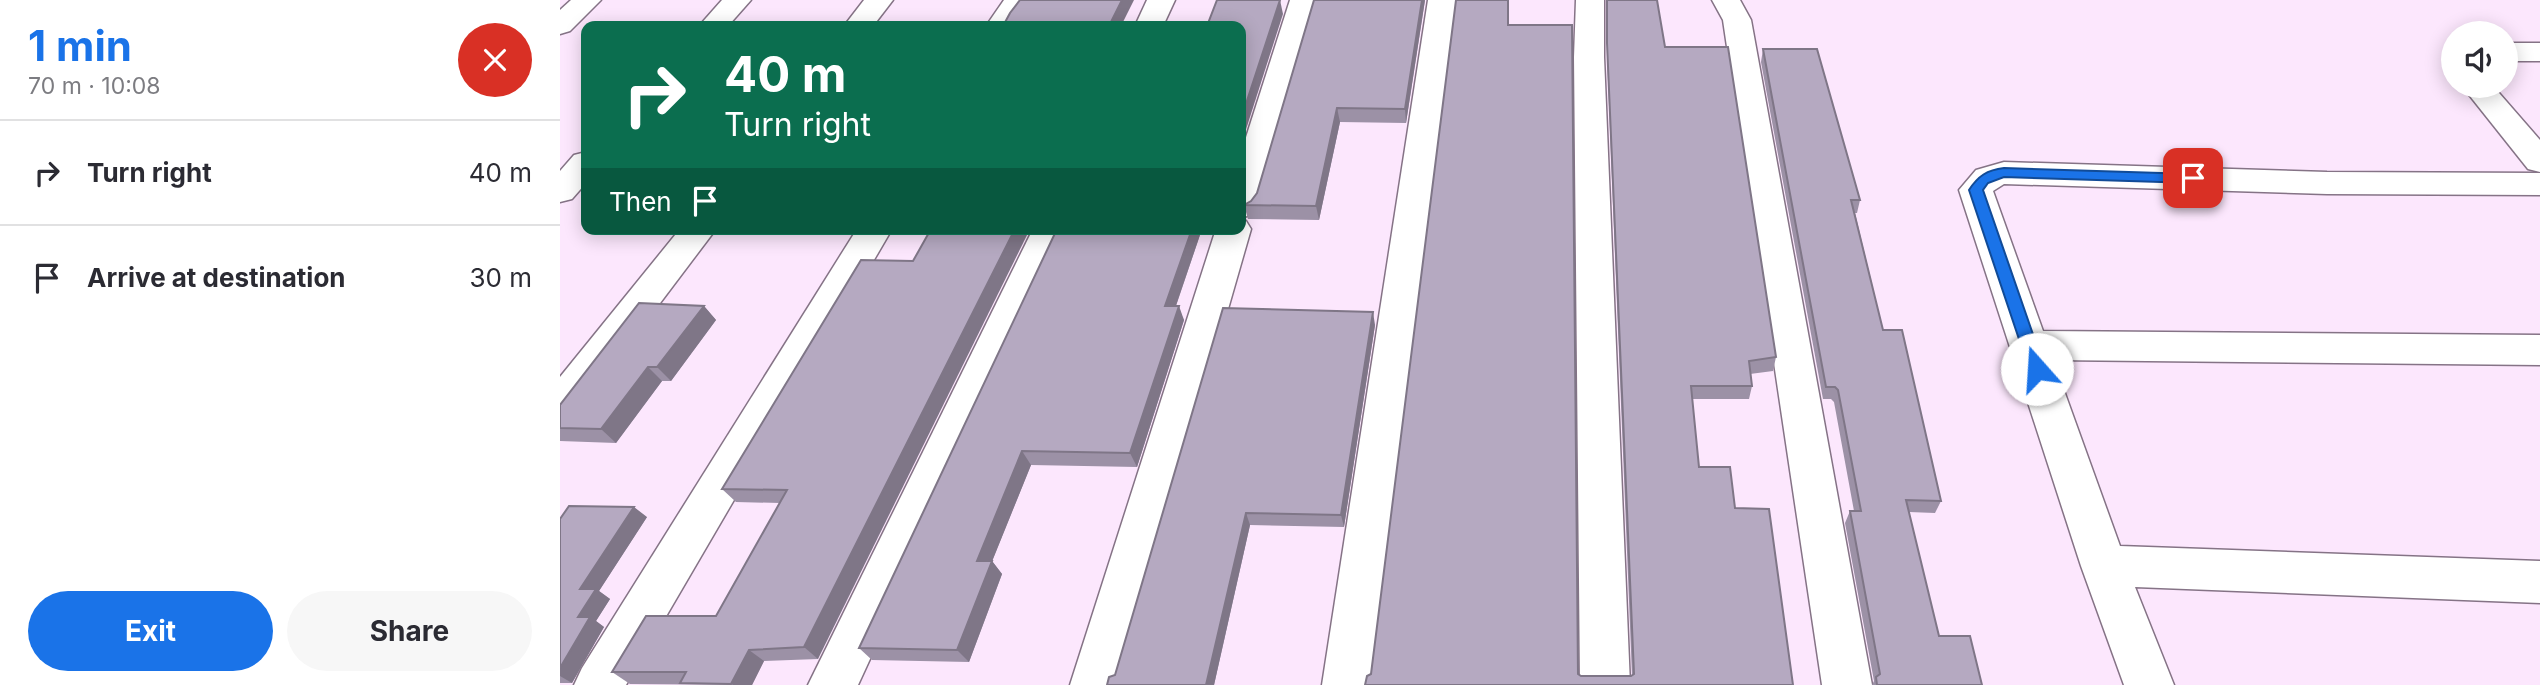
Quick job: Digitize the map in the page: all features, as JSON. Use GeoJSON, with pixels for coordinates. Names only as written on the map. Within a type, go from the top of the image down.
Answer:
{"type":"FeatureCollection","features":[{"type":"Feature","properties":{"kind":"street"},"geometry":{"type":"LineString","coordinates":[[560,24],[587,0]]}},
{"type":"Feature","properties":{"kind":"street"},"geometry":{"type":"LineString","coordinates":[[718,21],[737,0]]}},
{"type":"Feature","properties":{"kind":"street"},"geometry":{"type":"LineString","coordinates":[[862,21],[879,0]]}},
{"type":"Feature","properties":{"kind":"street"},"geometry":{"type":"LineString","coordinates":[[1003,21],[1018,0]]}},
{"type":"Feature","properties":{"kind":"street"},"geometry":{"type":"LineString","coordinates":[[1151,21],[1161,0]]}},
{"type":"Feature","properties":{"kind":"street"},"geometry":{"type":"LineString","coordinates":[[1246,190],[1304,0]]}},
{"type":"Feature","properties":{"kind":"street"},"geometry":{"type":"LineString","coordinates":[[1347,685],[1442,0]]}},
{"type":"Feature","properties":{"kind":"street"},"geometry":{"type":"LineString","coordinates":[[1590,0],[1589,57],[1605,685]]}},
{"type":"Feature","properties":{"kind":"street"},"geometry":{"type":"LineString","coordinates":[[1726,0],[1737,20],[1847,685]]}},
{"type":"Feature","properties":{"kind":"street"},"geometry":{"type":"LineString","coordinates":[[2518,52],[2540,52]]}},
{"type":"Feature","properties":{"kind":"street"},"geometry":{"type":"LineString","coordinates":[[2487,98],[2540,161]]}},
{"type":"Feature","properties":{"kind":"street"},"geometry":{"type":"LineString","coordinates":[[560,191],[581,168]]}},
{"type":"Feature","properties":{"kind":"street"},"geometry":{"type":"LineString","coordinates":[[2149,685],[2104,566],[1976,190],[1983,180],[1995,173],[2328,183],[2540,184]]}},
{"type":"Feature","properties":{"kind":"street"},"geometry":{"type":"LineString","coordinates":[[560,405],[694,235]]}},
{"type":"Feature","properties":{"kind":"street"},"geometry":{"type":"LineString","coordinates":[[599,685],[871,235]]}},
{"type":"Feature","properties":{"kind":"street"},"geometry":{"type":"LineString","coordinates":[[833,685],[1048,235]]}},
{"type":"Feature","properties":{"kind":"street"},"geometry":{"type":"LineString","coordinates":[[1095,685],[1232,235]]}},
{"type":"Feature","properties":{"kind":"street"},"geometry":{"type":"LineString","coordinates":[[2028,345],[2540,350]]}},
{"type":"Feature","properties":{"kind":"street"},"geometry":{"type":"LineString","coordinates":[[2104,566],[2540,582]]}},
{"type":"Feature","properties":{"kind":"building"},"geometry":{"type":"Polygon","coordinates":[[[1020,0],[1122,0],[1112,21],[1006,21],[1020,0]]]}},
{"type":"Feature","properties":{"kind":"building"},"geometry":{"type":"Polygon","coordinates":[[[1217,0],[1280,0],[1246,104],[1246,21],[1209,21],[1217,0]]]}},
{"type":"Feature","properties":{"kind":"building"},"geometry":{"type":"Polygon","coordinates":[[[1314,0],[1422,0],[1405,109],[1337,108],[1316,206],[1246,205],[1257,193],[1314,0]]]}},
{"type":"Feature","properties":{"kind":"building"},"geometry":{"type":"Polygon","coordinates":[[[1456,0],[1508,0],[1508,25],[1572,25],[1578,674],[1581,676],[1634,674],[1607,0],[1657,0],[1665,47],[1728,47],[1776,357],[1749,361],[1752,386],[1691,386],[1699,467],[1730,467],[1735,508],[1769,509],[1793,685],[1365,685],[1367,676],[1371,674],[1456,0]]]}},
{"type":"Feature","properties":{"kind":"building"},"geometry":{"type":"Polygon","coordinates":[[[1763,49],[1817,49],[1860,200],[1851,200],[1883,330],[1902,330],[1941,501],[1906,500],[1939,636],[1970,636],[1982,685],[1877,685],[1876,677],[1880,674],[1850,511],[1861,511],[1838,390],[1835,387],[1826,387],[1763,49]]]}},
{"type":"Feature","properties":{"kind":"building"},"geometry":{"type":"Polygon","coordinates":[[[928,235],[1012,235],[804,647],[749,650],[731,684],[680,683],[686,672],[612,672],[646,616],[716,616],[787,490],[722,489],[861,260],[913,261],[928,235]]]}},
{"type":"Feature","properties":{"kind":"building"},"geometry":{"type":"Polygon","coordinates":[[[1054,235],[1190,235],[1165,306],[1179,306],[1130,453],[1022,451],[977,561],[992,561],[957,650],[859,648],[1054,235]]]}},
{"type":"Feature","properties":{"kind":"building"},"geometry":{"type":"Polygon","coordinates":[[[639,303],[704,306],[657,367],[648,367],[601,429],[560,428],[560,405],[639,303]]]}},
{"type":"Feature","properties":{"kind":"building"},"geometry":{"type":"Polygon","coordinates":[[[1223,308],[1373,312],[1341,515],[1246,513],[1206,685],[1107,685],[1109,677],[1115,675],[1223,308]]]}},
{"type":"Feature","properties":{"kind":"building"},"geometry":{"type":"Polygon","coordinates":[[[569,506],[634,507],[580,589],[596,589],[578,617],[590,617],[560,668],[560,519],[569,506]]]}},
{"type":"Feature","properties":{"kind":"route"},"geometry":{"type":"LineString","coordinates":[[2037,369],[1976,190],[1983,180],[1995,173],[2193,178]]}}]}
